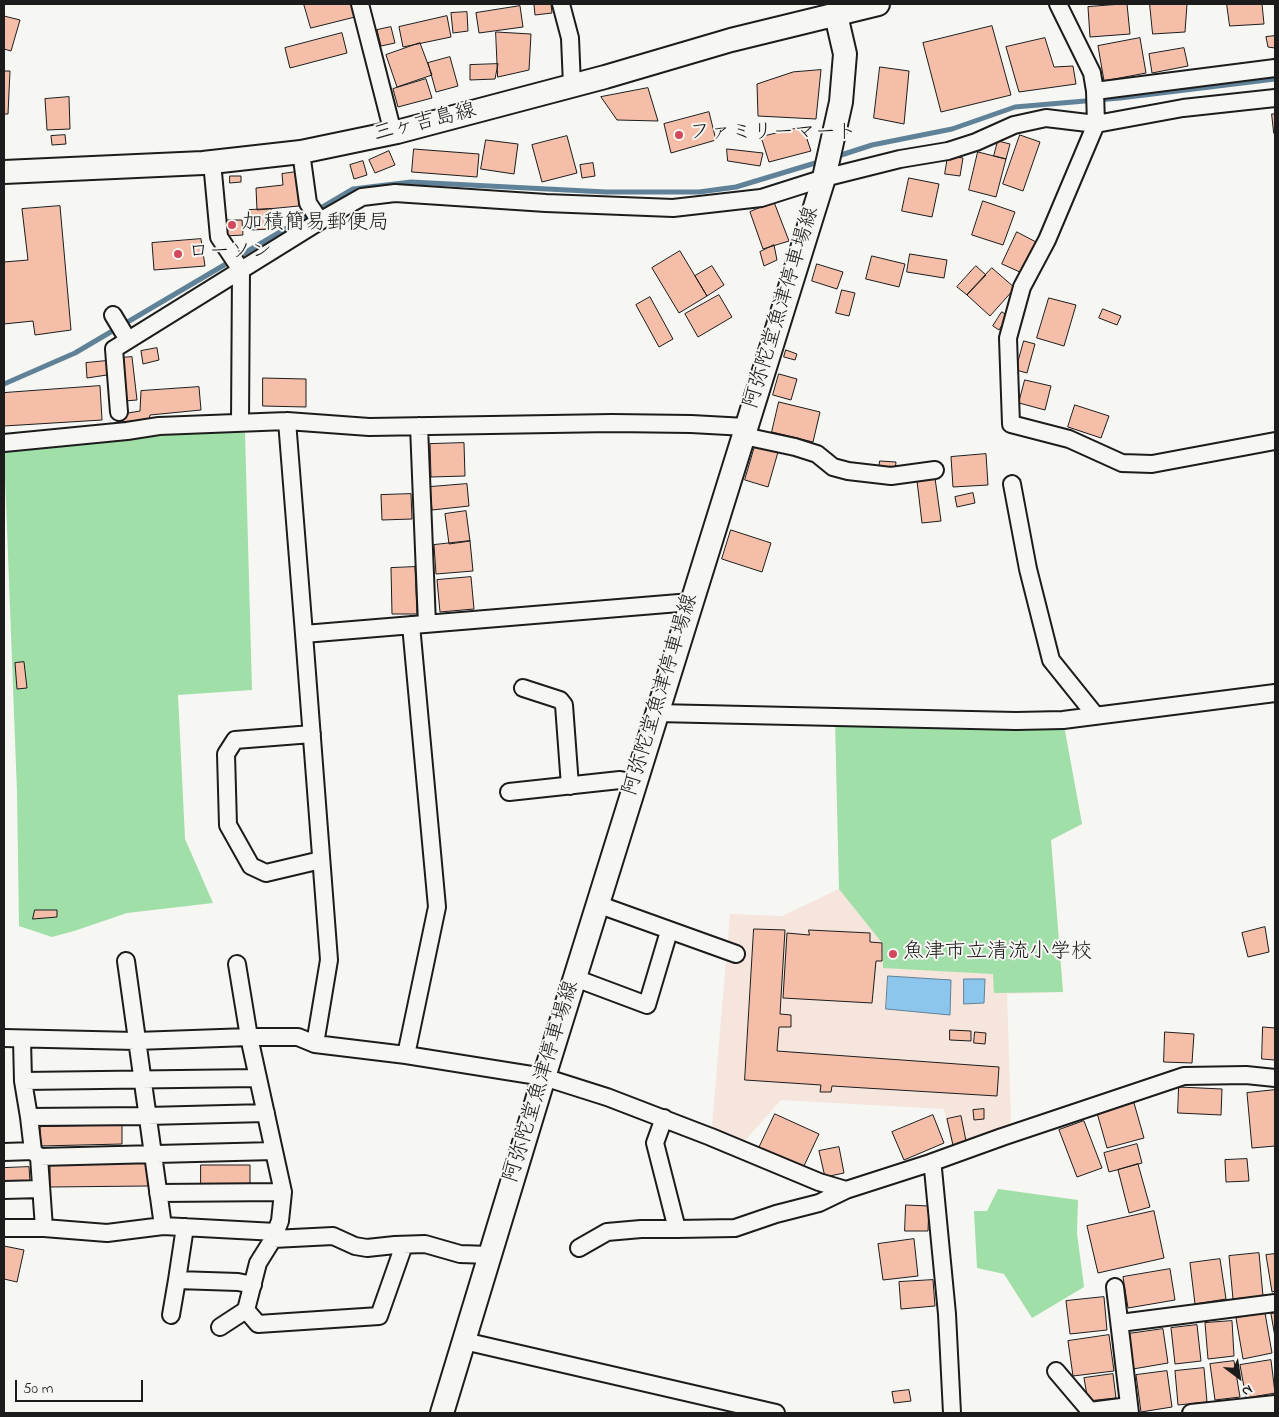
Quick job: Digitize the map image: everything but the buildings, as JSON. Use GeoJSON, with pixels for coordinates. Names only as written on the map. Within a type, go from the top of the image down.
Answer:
{"type":"FeatureCollection","features":[{"type":"Feature","properties":{"kind":"main road"},"geometry":{"type":"LineString","coordinates":[[836,15],[878,4]]}},
{"type":"Feature","properties":{"kind":"main road","name":"三ヶ吉島線"},"geometry":{"type":"LineString","coordinates":[[4,172],[212,162],[301,152],[393,133],[731,40],[836,15]]}},
{"type":"Feature","properties":{"kind":"main road","name":"阿弥陀堂魚津停車場線"},"geometry":{"type":"LineString","coordinates":[[442,1413],[690,602],[824,178],[841,102],[845,54],[836,15]]}},
{"type":"Feature","properties":{"kind":"street"},"geometry":{"type":"LineString","coordinates":[[360,4],[393,133]]}},
{"type":"Feature","properties":{"kind":"street"},"geometry":{"type":"LineString","coordinates":[[562,4],[570,38],[572,85]]}},
{"type":"Feature","properties":{"kind":"street"},"geometry":{"type":"LineString","coordinates":[[1058,4],[1092,73],[1095,91],[1096,124],[1047,240],[1022,287],[1008,338],[1011,424],[1070,439],[1122,463],[1152,464],[1275,441]]}},
{"type":"Feature","properties":{"kind":"street"},"geometry":{"type":"LineString","coordinates":[[1095,91],[1275,68]]}},
{"type":"Feature","properties":{"kind":"street"},"geometry":{"type":"LineString","coordinates":[[119,412],[114,349],[362,197],[395,193],[546,203],[673,208],[761,198],[824,178],[900,159],[948,151],[976,142],[1014,124],[1046,118],[1096,124],[1183,108],[1275,98]]}},
{"type":"Feature","properties":{"kind":"street"},"geometry":{"type":"LineString","coordinates":[[301,152],[308,203],[320,221]]}},
{"type":"Feature","properties":{"kind":"street"},"geometry":{"type":"LineString","coordinates":[[212,162],[219,237],[241,270],[240,423]]}},
{"type":"Feature","properties":{"kind":"street"},"geometry":{"type":"LineString","coordinates":[[113,315],[128,340]]}},
{"type":"Feature","properties":{"kind":"street"},"geometry":{"type":"LineString","coordinates":[[4,443],[159,426],[287,421],[369,427],[612,423],[690,424],[745,432],[817,454],[833,466],[848,471],[890,476],[935,470]]}},
{"type":"Feature","properties":{"kind":"street"},"geometry":{"type":"LineString","coordinates":[[287,421],[329,960],[315,1044]]}},
{"type":"Feature","properties":{"kind":"street"},"geometry":{"type":"LineString","coordinates":[[419,426],[428,624]]}},
{"type":"Feature","properties":{"kind":"street"},"geometry":{"type":"LineString","coordinates":[[1012,484],[1028,569],[1051,660],[1096,716]]}},
{"type":"Feature","properties":{"kind":"street"},"geometry":{"type":"LineString","coordinates":[[304,634],[690,602]]}},
{"type":"Feature","properties":{"kind":"street"},"geometry":{"type":"LineString","coordinates":[[406,1055],[437,907],[411,625]]}},
{"type":"Feature","properties":{"kind":"street"},"geometry":{"type":"LineString","coordinates":[[523,688],[560,700],[564,705],[570,786]]}},
{"type":"Feature","properties":{"kind":"street"},"geometry":{"type":"LineString","coordinates":[[656,713],[1016,721],[1063,720],[1275,693]]}},
{"type":"Feature","properties":{"kind":"street"},"geometry":{"type":"LineString","coordinates":[[312,734],[235,740],[226,754],[228,825],[250,866],[266,873],[321,860]]}},
{"type":"Feature","properties":{"kind":"street"},"geometry":{"type":"LineString","coordinates":[[509,792],[620,780],[635,784]]}},
{"type":"Feature","properties":{"kind":"street"},"geometry":{"type":"LineString","coordinates":[[598,904],[736,954]]}},
{"type":"Feature","properties":{"kind":"street"},"geometry":{"type":"LineString","coordinates":[[575,978],[647,1005],[667,938]]}},
{"type":"Feature","properties":{"kind":"street"},"geometry":{"type":"LineString","coordinates":[[126,961],[163,1226]]}},
{"type":"Feature","properties":{"kind":"street"},"geometry":{"type":"LineString","coordinates":[[220,1327],[246,1310],[258,1263],[274,1236],[280,1221],[283,1192],[258,1078],[237,964]]}},
{"type":"Feature","properties":{"kind":"street"},"geometry":{"type":"LineString","coordinates":[[4,1038],[136,1041],[298,1037],[315,1044],[406,1055],[544,1077],[664,1118],[819,1182],[846,1190]]}},
{"type":"Feature","properties":{"kind":"street"},"geometry":{"type":"LineString","coordinates":[[22,1039],[23,1081],[36,1154],[44,1228]]}},
{"type":"Feature","properties":{"kind":"street"},"geometry":{"type":"LineString","coordinates":[[579,1248],[607,1232],[641,1229],[735,1228],[776,1214],[819,1203],[846,1190],[930,1164],[1002,1137],[1184,1076],[1246,1075],[1275,1078]]}},
{"type":"Feature","properties":{"kind":"street"},"geometry":{"type":"LineString","coordinates":[[23,1081],[258,1078]]}},
{"type":"Feature","properties":{"kind":"street"},"geometry":{"type":"LineString","coordinates":[[29,1117],[266,1113]]}},
{"type":"Feature","properties":{"kind":"street"},"geometry":{"type":"LineString","coordinates":[[664,1118],[655,1143],[677,1229]]}},
{"type":"Feature","properties":{"kind":"street"},"geometry":{"type":"LineString","coordinates":[[4,1152],[36,1154],[153,1154],[274,1151]]}},
{"type":"Feature","properties":{"kind":"street"},"geometry":{"type":"LineString","coordinates":[[930,1164],[933,1169],[947,1314],[952,1413]]}},
{"type":"Feature","properties":{"kind":"street"},"geometry":{"type":"LineString","coordinates":[[4,1190],[41,1189]]}},
{"type":"Feature","properties":{"kind":"street"},"geometry":{"type":"LineString","coordinates":[[158,1193],[283,1192]]}},
{"type":"Feature","properties":{"kind":"street"},"geometry":{"type":"LineString","coordinates":[[4,1228],[44,1228],[106,1234],[163,1226],[185,1227],[274,1236],[333,1236],[355,1246],[368,1248],[425,1244],[460,1254],[490,1256]]}},
{"type":"Feature","properties":{"kind":"street"},"geometry":{"type":"LineString","coordinates":[[171,1315],[185,1227]]}},
{"type":"Feature","properties":{"kind":"street"},"geometry":{"type":"LineString","coordinates":[[246,1310],[258,1324],[379,1316],[404,1245]]}},
{"type":"Feature","properties":{"kind":"street"},"geometry":{"type":"LineString","coordinates":[[177,1280],[238,1282],[253,1285]]}},
{"type":"Feature","properties":{"kind":"street"},"geometry":{"type":"LineString","coordinates":[[1056,1371],[1090,1411],[1129,1409],[1115,1287]]}},
{"type":"Feature","properties":{"kind":"street"},"geometry":{"type":"LineString","coordinates":[[1120,1323],[1275,1303]]}},
{"type":"Feature","properties":{"kind":"street"},"geometry":{"type":"LineString","coordinates":[[464,1341],[776,1413]]}},
{"type":"Feature","properties":{"kind":"street"},"geometry":{"type":"LineString","coordinates":[[1191,1413],[1275,1404]]}},
{"type":"Feature","properties":{"kind":"shaded area","name":"魚津市立清流小学校"},"geometry":{"type":"Polygon","coordinates":[[[835,717],[1063,720],[1082,824],[1051,840],[1063,992],[1007,994],[1011,1120],[1008,1127],[952,1147],[944,1109],[781,1100],[741,1145],[711,1137],[730,914],[782,916],[839,889],[835,717]]]}},
{"type":"Feature","properties":{"kind":"green space"},"geometry":{"type":"Polygon","coordinates":[[[164,433],[245,433],[252,690],[178,695],[185,839],[213,903],[127,913],[52,937],[19,926],[17,792],[4,450],[164,433]]]}},
{"type":"Feature","properties":{"kind":"green space"},"geometry":{"type":"Polygon","coordinates":[[[835,717],[1063,720],[1082,824],[1051,840],[1063,992],[994,993],[993,974],[883,968],[883,944],[839,889],[835,717]]]}},
{"type":"Feature","properties":{"kind":"green space"},"geometry":{"type":"Polygon","coordinates":[[[998,1189],[1078,1200],[1077,1233],[1084,1287],[1032,1318],[1004,1274],[977,1268],[974,1211],[987,1211],[998,1189]]]}},
{"type":"Feature","properties":{"kind":"water"},"geometry":{"type":"Polygon","coordinates":[[[888,976],[951,980],[950,1015],[886,1009],[888,976]]]}},
{"type":"Feature","properties":{"kind":"water"},"geometry":{"type":"Polygon","coordinates":[[[964,979],[985,979],[984,1003],[964,1004],[964,979]]]}},
{"type":"Feature","properties":{"kind":"waterway"},"geometry":{"type":"LineString","coordinates":[[835,157],[872,145],[952,129],[1015,107],[1120,98],[1275,79]]}},
{"type":"Feature","properties":{"kind":"waterway"},"geometry":{"type":"LineString","coordinates":[[4,384],[75,353],[353,189],[411,182],[606,192],[699,192],[736,187],[822,161]]}},
{"type":"Feature","properties":{"kind":"place","name":"ファミリーマート"},"geometry":{"type":"Point","coordinates":[679,135]}},
{"type":"Feature","properties":{"kind":"place","name":"加積簡易郵便局"},"geometry":{"type":"Point","coordinates":[232,225]}},
{"type":"Feature","properties":{"kind":"place","name":"ローソン"},"geometry":{"type":"Point","coordinates":[178,254]}},
{"type":"Feature","properties":{"kind":"place","name":"魚津市立清流小学校"},"geometry":{"type":"Point","coordinates":[893,954]}}]}
